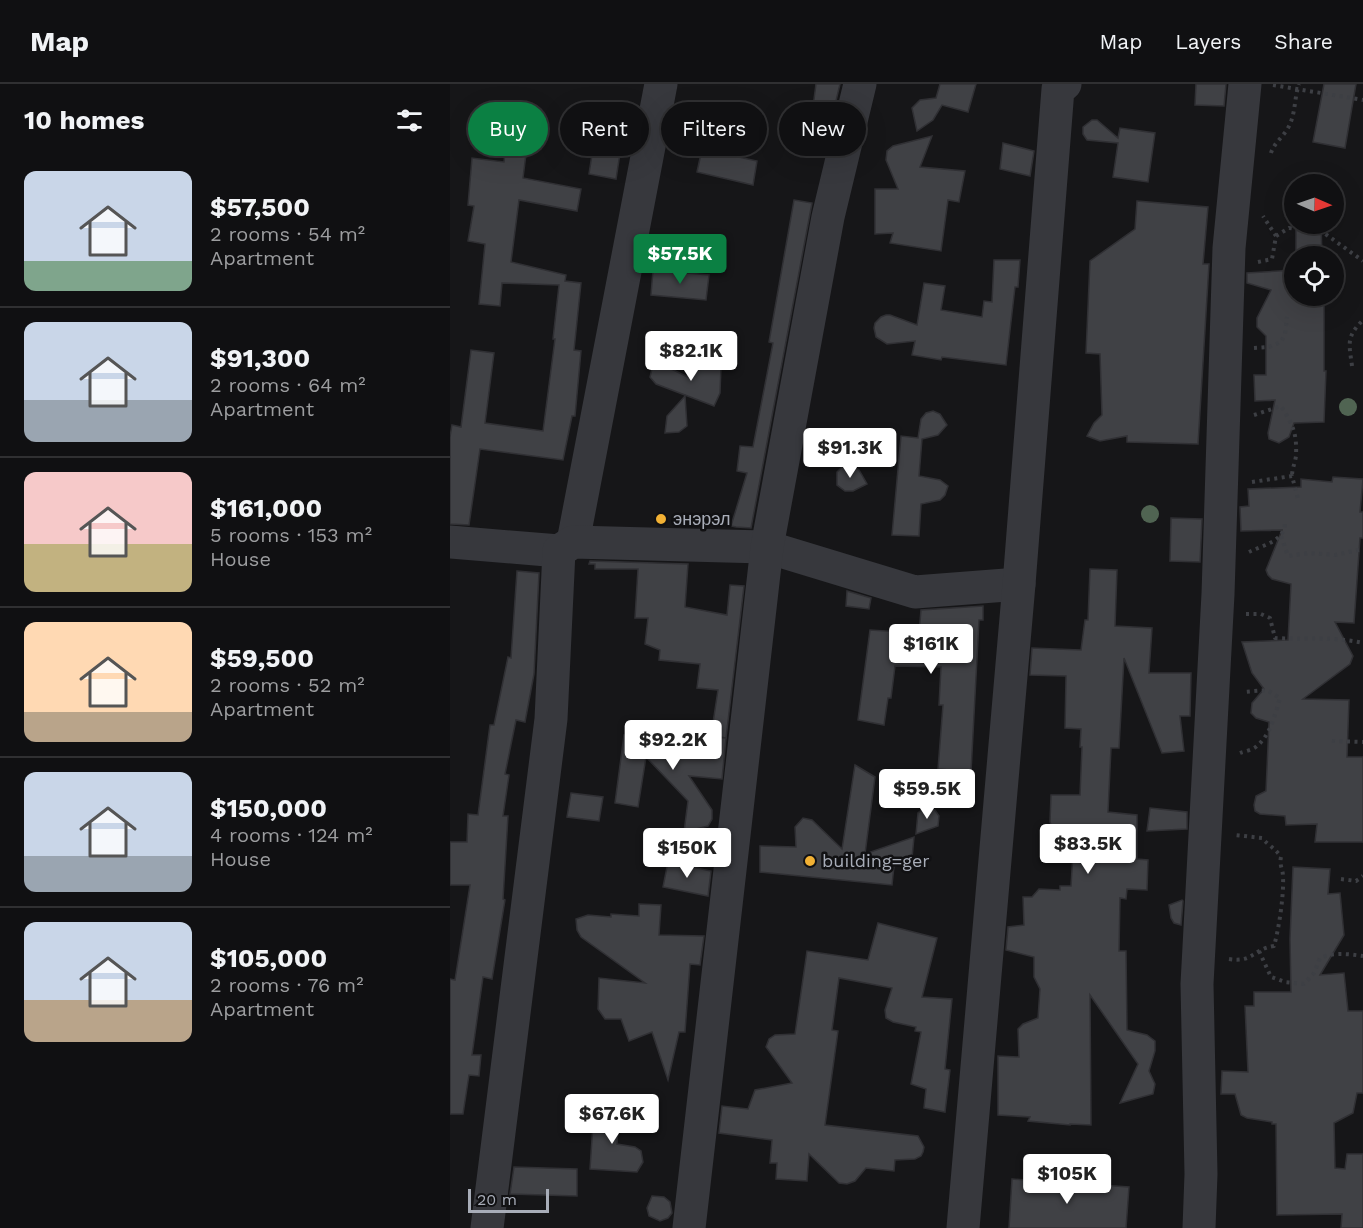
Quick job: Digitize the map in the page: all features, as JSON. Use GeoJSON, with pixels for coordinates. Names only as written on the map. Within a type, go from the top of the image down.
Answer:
{"type":"FeatureCollection","features":[{"type":"Feature","properties":{"kind":"street"},"geometry":{"type":"LineString","coordinates":[[487,1228],[551,719],[566,547],[661,84]]}},
{"type":"Feature","properties":{"kind":"street"},"geometry":{"type":"LineString","coordinates":[[689,1228],[767,547],[828,216],[860,84]]}},
{"type":"Feature","properties":{"kind":"street"},"geometry":{"type":"LineString","coordinates":[[963,1228],[1019,584],[1058,89],[1065,84]]}},
{"type":"Feature","properties":{"kind":"street"},"geometry":{"type":"LineString","coordinates":[[1199,1228],[1201,1174],[1198,956],[1220,560],[1229,248],[1245,84]]}},
{"type":"Feature","properties":{"kind":"street"},"geometry":{"type":"LineString","coordinates":[[450,542],[566,547],[767,547],[915,592],[1019,584]]}},
{"type":"Feature","properties":{"kind":"path"},"geometry":{"type":"LineString","coordinates":[[1270,84],[1298,86],[1363,100]]}},
{"type":"Feature","properties":{"kind":"path"},"geometry":{"type":"LineString","coordinates":[[1270,158],[1272,147],[1288,129],[1294,114],[1298,86]]}},
{"type":"Feature","properties":{"kind":"path"},"geometry":{"type":"LineString","coordinates":[[1261,212],[1276,236],[1289,228],[1324,233],[1363,261]]}},
{"type":"Feature","properties":{"kind":"path"},"geometry":{"type":"LineString","coordinates":[[1226,351],[1269,347],[1281,342],[1287,327],[1287,317]]}},
{"type":"Feature","properties":{"kind":"path"},"geometry":{"type":"LineString","coordinates":[[1352,366],[1351,332],[1363,320]]}},
{"type":"Feature","properties":{"kind":"path"},"geometry":{"type":"LineString","coordinates":[[1245,418],[1281,406],[1295,429],[1296,459],[1292,466],[1292,476],[1298,499]]}},
{"type":"Feature","properties":{"kind":"path"},"geometry":{"type":"LineString","coordinates":[[1222,487],[1292,476]]}},
{"type":"Feature","properties":{"kind":"path"},"geometry":{"type":"LineString","coordinates":[[1285,524],[1281,536],[1288,556],[1309,553],[1335,555],[1363,549]]}},
{"type":"Feature","properties":{"kind":"path"},"geometry":{"type":"LineString","coordinates":[[1220,560],[1270,543],[1281,536]]}},
{"type":"Feature","properties":{"kind":"path"},"geometry":{"type":"LineString","coordinates":[[1217,617],[1233,614],[1261,614],[1270,618],[1275,638],[1348,639],[1363,644]]}},
{"type":"Feature","properties":{"kind":"path"},"geometry":{"type":"LineString","coordinates":[[1210,752],[1227,755],[1256,748],[1275,718],[1280,698],[1267,690],[1212,695]]}},
{"type":"Feature","properties":{"kind":"path"},"geometry":{"type":"LineString","coordinates":[[1332,741],[1363,742]]}},
{"type":"Feature","properties":{"kind":"path"},"geometry":{"type":"LineString","coordinates":[[1198,956],[1245,960],[1266,947],[1274,946],[1283,877],[1281,857],[1277,850],[1270,847],[1262,838],[1205,830]]}},
{"type":"Feature","properties":{"kind":"path"},"geometry":{"type":"LineString","coordinates":[[1341,879],[1356,881],[1363,876]]}},
{"type":"Feature","properties":{"kind":"path"},"geometry":{"type":"LineString","coordinates":[[1259,951],[1271,977],[1285,982],[1304,984],[1314,973],[1320,958],[1341,953],[1363,956]]}},
{"type":"Feature","properties":{"kind":"building"},"geometry":{"type":"Polygon","coordinates":[[[816,84],[840,84],[836,102],[814,102],[816,84]]]}},
{"type":"Feature","properties":{"kind":"building"},"geometry":{"type":"Polygon","coordinates":[[[940,84],[976,84],[968,112],[942,105],[933,120],[917,131],[912,108],[920,100],[936,98],[940,84]]]}},
{"type":"Feature","properties":{"kind":"building"},"geometry":{"type":"Polygon","coordinates":[[[1196,84],[1226,84],[1224,106],[1195,105],[1196,84]]]}},
{"type":"Feature","properties":{"kind":"building"},"geometry":{"type":"Polygon","coordinates":[[[1324,84],[1356,84],[1345,148],[1313,142],[1324,84]]]}},
{"type":"Feature","properties":{"kind":"building"},"geometry":{"type":"Polygon","coordinates":[[[1092,120],[1097,120],[1118,138],[1120,128],[1155,133],[1148,182],[1113,177],[1118,143],[1087,140],[1083,134],[1083,127],[1092,120]]]}},
{"type":"Feature","properties":{"kind":"building"},"geometry":{"type":"Polygon","coordinates":[[[932,136],[920,167],[965,171],[959,202],[948,200],[941,251],[890,243],[893,233],[875,234],[875,189],[898,189],[886,160],[887,151],[893,146],[932,136]]]}},
{"type":"Feature","properties":{"kind":"building"},"geometry":{"type":"Polygon","coordinates":[[[1003,143],[1034,151],[1030,176],[1000,169],[1003,143]]]}},
{"type":"Feature","properties":{"kind":"building"},"geometry":{"type":"Polygon","coordinates":[[[505,156],[526,156],[523,178],[581,189],[577,211],[519,200],[511,262],[566,275],[565,281],[581,283],[574,350],[581,351],[575,416],[572,416],[563,460],[480,449],[469,525],[450,524],[450,437],[452,425],[461,427],[471,350],[494,353],[485,423],[543,431],[555,339],[553,339],[559,285],[502,283],[500,306],[479,304],[485,244],[468,241],[474,206],[468,205],[472,158],[504,162],[505,156]]]}},
{"type":"Feature","properties":{"kind":"building"},"geometry":{"type":"Polygon","coordinates":[[[592,156],[620,156],[616,179],[589,174],[592,156]]]}},
{"type":"Feature","properties":{"kind":"building"},"geometry":{"type":"Polygon","coordinates":[[[700,156],[734,156],[757,161],[753,185],[697,172],[700,156]]]}},
{"type":"Feature","properties":{"kind":"building"},"geometry":{"type":"Polygon","coordinates":[[[794,200],[812,203],[751,528],[736,527],[731,526],[747,473],[737,471],[740,446],[753,447],[773,343],[769,342],[794,200]]]}},
{"type":"Feature","properties":{"kind":"building"},"geometry":{"type":"Polygon","coordinates":[[[1137,201],[1208,207],[1203,264],[1209,264],[1198,444],[1127,442],[1127,436],[1100,441],[1087,436],[1094,423],[1102,415],[1100,354],[1086,353],[1090,261],[1135,229],[1137,201]]]}},
{"type":"Feature","properties":{"kind":"building"},"geometry":{"type":"Polygon","coordinates":[[[1296,234],[1321,234],[1322,246],[1296,246],[1296,234]]]}},
{"type":"Feature","properties":{"kind":"building"},"geometry":{"type":"Polygon","coordinates":[[[994,260],[1020,260],[1006,365],[942,357],[941,360],[912,355],[915,341],[887,344],[876,337],[875,323],[886,315],[917,325],[924,283],[945,286],[941,310],[982,317],[984,301],[992,302],[994,260]]]}},
{"type":"Feature","properties":{"kind":"building"},"geometry":{"type":"Polygon","coordinates":[[[653,270],[709,275],[706,300],[651,295],[653,270]]]}},
{"type":"Feature","properties":{"kind":"building"},"geometry":{"type":"Polygon","coordinates":[[[1284,271],[1284,306],[1324,306],[1324,371],[1326,371],[1324,422],[1294,423],[1289,437],[1279,443],[1269,439],[1268,433],[1275,400],[1255,401],[1254,375],[1266,375],[1266,336],[1257,327],[1257,318],[1271,290],[1247,283],[1247,273],[1284,271]]]}},
{"type":"Feature","properties":{"kind":"building"},"geometry":{"type":"Polygon","coordinates":[[[692,363],[721,366],[720,393],[714,406],[656,384],[650,377],[653,365],[661,364],[690,378],[692,363]]]}},
{"type":"Feature","properties":{"kind":"building"},"geometry":{"type":"Polygon","coordinates":[[[685,396],[687,426],[679,432],[665,433],[667,416],[685,396]]]}},
{"type":"Feature","properties":{"kind":"building"},"geometry":{"type":"Polygon","coordinates":[[[933,411],[940,414],[947,425],[938,435],[922,439],[919,476],[940,480],[948,486],[945,495],[940,500],[921,504],[919,536],[892,535],[901,436],[918,438],[921,419],[926,413],[933,411]]]}},
{"type":"Feature","properties":{"kind":"building"},"geometry":{"type":"Polygon","coordinates":[[[852,465],[859,470],[867,484],[853,491],[845,491],[837,485],[837,472],[843,466],[852,465]]]}},
{"type":"Feature","properties":{"kind":"building"},"geometry":{"type":"Polygon","coordinates":[[[1333,477],[1363,479],[1360,512],[1363,512],[1363,538],[1360,538],[1354,623],[1335,622],[1353,656],[1350,664],[1303,699],[1349,700],[1347,757],[1363,757],[1363,842],[1315,842],[1317,824],[1286,825],[1285,816],[1260,814],[1255,811],[1254,805],[1256,796],[1266,791],[1269,722],[1256,718],[1251,713],[1252,703],[1264,689],[1252,673],[1242,642],[1288,640],[1291,584],[1272,579],[1266,570],[1282,530],[1241,531],[1240,507],[1249,506],[1248,489],[1301,487],[1301,479],[1332,482],[1333,477]]]}},
{"type":"Feature","properties":{"kind":"building"},"geometry":{"type":"Polygon","coordinates":[[[1171,518],[1202,519],[1200,562],[1170,561],[1171,518]]]}},
{"type":"Feature","properties":{"kind":"building"},"geometry":{"type":"Polygon","coordinates":[[[590,561],[688,564],[685,607],[727,615],[730,585],[744,586],[726,738],[711,736],[718,690],[697,688],[700,664],[659,660],[660,650],[645,644],[648,618],[635,618],[638,569],[595,569],[595,564],[589,564],[590,561]]]}},
{"type":"Feature","properties":{"kind":"building"},"geometry":{"type":"Polygon","coordinates":[[[1090,569],[1117,570],[1115,626],[1152,628],[1149,673],[1191,673],[1190,716],[1180,716],[1184,751],[1162,753],[1124,658],[1119,748],[1111,748],[1108,812],[1137,815],[1137,859],[1148,860],[1147,890],[1127,889],[1126,899],[1120,898],[1119,951],[1126,951],[1127,1030],[1147,1035],[1155,1041],[1155,1051],[1149,1071],[1155,1084],[1153,1094],[1120,1103],[1138,1064],[1090,995],[1091,1125],[1070,1125],[1028,1121],[1030,1117],[998,1115],[998,1056],[1019,1057],[1018,1029],[1023,1024],[1038,1018],[1040,989],[1034,977],[1034,957],[1006,950],[1008,927],[1024,925],[1023,897],[1032,897],[1039,889],[1060,890],[1060,886],[1071,886],[1074,836],[1053,830],[1050,822],[1051,795],[1080,795],[1081,729],[1065,728],[1066,676],[1030,675],[1032,648],[1081,650],[1085,620],[1088,620],[1090,569]]]}},
{"type":"Feature","properties":{"kind":"building"},"geometry":{"type":"Polygon","coordinates":[[[517,571],[539,573],[534,674],[525,722],[516,720],[505,774],[509,775],[503,816],[508,816],[503,899],[505,900],[492,979],[483,977],[472,1055],[481,1055],[479,1076],[469,1075],[463,1114],[450,1114],[450,979],[455,980],[470,885],[450,885],[450,842],[467,842],[468,814],[478,815],[490,725],[494,725],[508,657],[511,658],[517,571]]]}},
{"type":"Feature","properties":{"kind":"building"},"geometry":{"type":"Polygon","coordinates":[[[847,591],[871,598],[869,609],[846,606],[847,591]]]}},
{"type":"Feature","properties":{"kind":"building"},"geometry":{"type":"Polygon","coordinates":[[[983,606],[983,620],[979,620],[971,772],[938,769],[943,705],[939,705],[941,667],[895,666],[891,698],[888,698],[884,725],[858,720],[870,630],[919,633],[921,610],[983,606]]]}},
{"type":"Feature","properties":{"kind":"building"},"geometry":{"type":"Polygon","coordinates":[[[624,735],[663,742],[670,738],[692,741],[693,735],[726,738],[722,779],[689,776],[712,810],[712,819],[708,826],[684,832],[688,801],[646,757],[638,807],[615,803],[624,735]]]}},
{"type":"Feature","properties":{"kind":"building"},"geometry":{"type":"Polygon","coordinates":[[[855,765],[875,777],[865,854],[914,837],[912,858],[906,863],[894,866],[892,885],[760,872],[760,846],[796,847],[795,827],[803,818],[812,820],[842,849],[855,765]]]}},
{"type":"Feature","properties":{"kind":"building"},"geometry":{"type":"Polygon","coordinates":[[[571,793],[603,797],[599,821],[567,817],[571,793]]]}},
{"type":"Feature","properties":{"kind":"building"},"geometry":{"type":"Polygon","coordinates":[[[930,807],[939,816],[938,826],[916,834],[918,813],[930,807]]]}},
{"type":"Feature","properties":{"kind":"building"},"geometry":{"type":"Polygon","coordinates":[[[1150,808],[1187,812],[1187,829],[1147,831],[1150,808]]]}},
{"type":"Feature","properties":{"kind":"building"},"geometry":{"type":"Polygon","coordinates":[[[668,862],[711,871],[708,896],[663,887],[668,862]]]}},
{"type":"Feature","properties":{"kind":"building"},"geometry":{"type":"Polygon","coordinates":[[[1293,867],[1330,869],[1328,894],[1340,893],[1344,935],[1320,975],[1344,973],[1348,1011],[1363,1011],[1363,1093],[1357,1093],[1353,1113],[1334,1123],[1335,1168],[1345,1169],[1347,1154],[1363,1154],[1363,1228],[1341,1228],[1342,1214],[1277,1215],[1276,1124],[1241,1115],[1235,1094],[1221,1094],[1222,1071],[1248,1072],[1245,1006],[1254,1006],[1254,992],[1291,992],[1290,939],[1293,867]]]}},
{"type":"Feature","properties":{"kind":"building"},"geometry":{"type":"Polygon","coordinates":[[[1182,900],[1181,925],[1174,923],[1171,918],[1169,905],[1182,900]]]}},
{"type":"Feature","properties":{"kind":"building"},"geometry":{"type":"Polygon","coordinates":[[[639,904],[661,905],[659,935],[704,936],[700,965],[690,964],[685,1032],[679,1032],[668,1080],[652,1032],[629,1041],[621,1019],[605,1019],[598,1009],[599,978],[645,983],[581,937],[577,930],[576,919],[588,915],[639,916],[639,904]]]}},
{"type":"Feature","properties":{"kind":"building"},"geometry":{"type":"Polygon","coordinates":[[[878,923],[937,938],[922,997],[952,999],[945,1069],[950,1070],[945,1112],[924,1108],[926,1089],[911,1084],[921,1032],[915,1031],[916,1027],[893,1022],[886,1018],[885,1010],[892,988],[839,978],[832,1030],[838,1031],[825,1125],[918,1136],[924,1147],[923,1152],[915,1159],[895,1160],[894,1171],[866,1168],[855,1181],[847,1184],[839,1183],[809,1154],[807,1181],[776,1179],[777,1163],[770,1163],[772,1140],[719,1133],[722,1106],[748,1109],[755,1090],[792,1083],[766,1047],[769,1039],[775,1035],[795,1034],[807,951],[868,960],[878,923]]]}},
{"type":"Feature","properties":{"kind":"building"},"geometry":{"type":"Polygon","coordinates":[[[594,1109],[619,1111],[617,1144],[635,1147],[641,1151],[643,1162],[637,1172],[590,1169],[594,1109]]]}},
{"type":"Feature","properties":{"kind":"building"},"geometry":{"type":"Polygon","coordinates":[[[514,1167],[577,1169],[577,1196],[510,1194],[514,1167]]]}},
{"type":"Feature","properties":{"kind":"building"},"geometry":{"type":"Polygon","coordinates":[[[1012,1179],[1129,1187],[1126,1228],[1009,1228],[1012,1179]]]}},
{"type":"Feature","properties":{"kind":"building"},"geometry":{"type":"Polygon","coordinates":[[[652,1196],[664,1197],[670,1202],[672,1213],[668,1218],[660,1221],[649,1216],[647,1208],[652,1196]]]}},
{"type":"Feature","properties":{"kind":"place","name":"энэрэл"},"geometry":{"type":"Point","coordinates":[661,519]}},
{"type":"Feature","properties":{"kind":"place","name":"building=ger"},"geometry":{"type":"Point","coordinates":[810,861]}}]}
